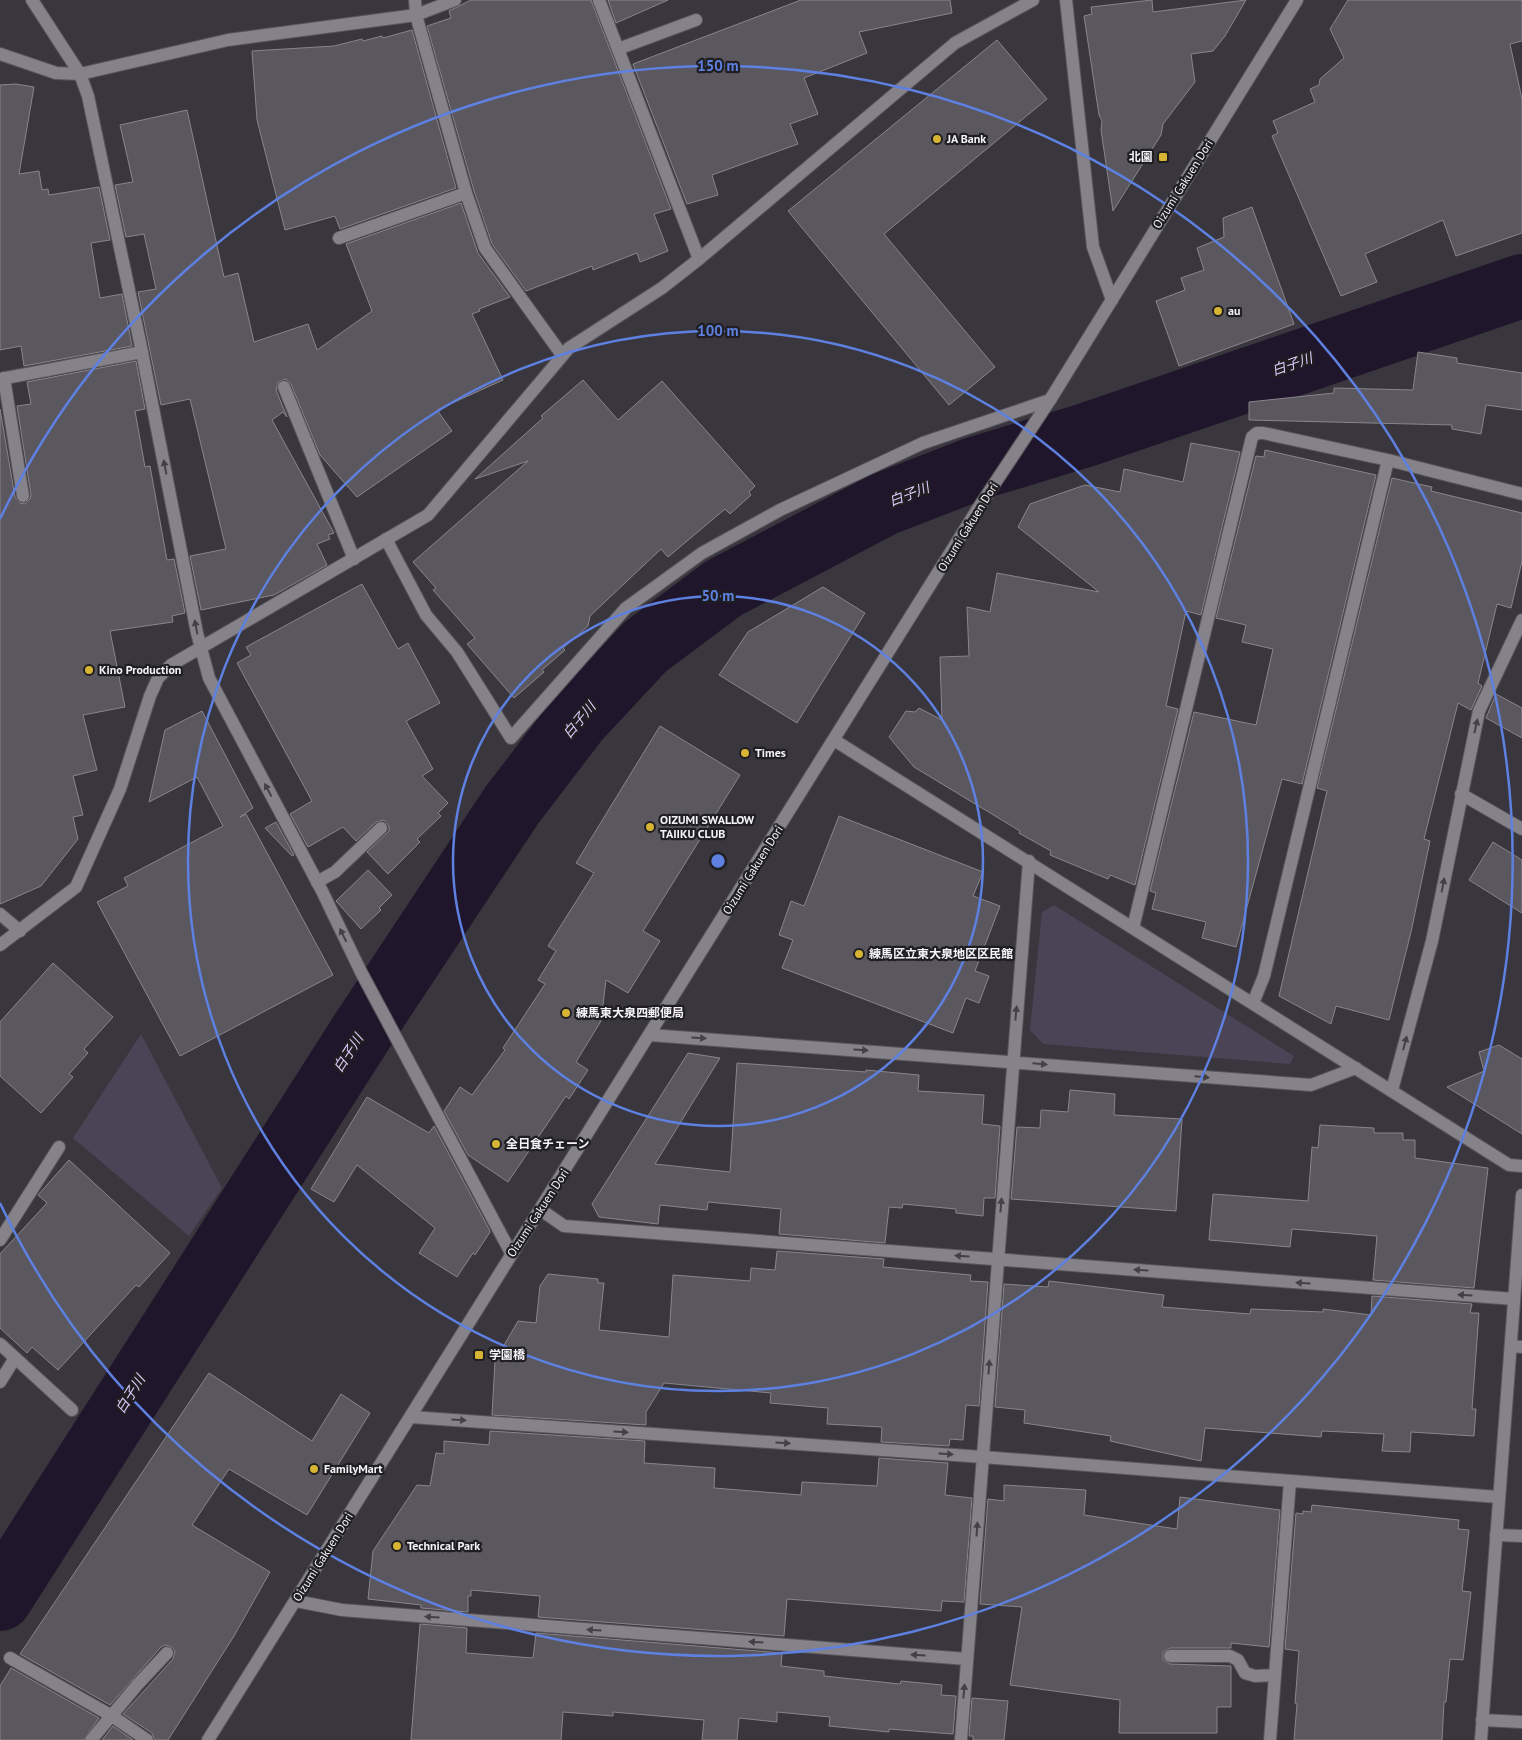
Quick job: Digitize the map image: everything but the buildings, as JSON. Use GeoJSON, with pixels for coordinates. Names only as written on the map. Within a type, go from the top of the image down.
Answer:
{"type":"FeatureCollection","features":[{"type":"Feature","properties":{"kind":"street"},"geometry":{"type":"LineString","coordinates":[[32,0],[80,74],[88,96],[142,352],[200,648],[209,678],[511,1253]]}},
{"type":"Feature","properties":{"kind":"street"},"geometry":{"type":"LineString","coordinates":[[415,0],[416,15],[466,193],[485,248],[562,355]]}},
{"type":"Feature","properties":{"kind":"street"},"geometry":{"type":"LineString","coordinates":[[0,54],[56,73],[80,74],[228,40],[416,15],[455,0]]}},
{"type":"Feature","properties":{"kind":"street"},"geometry":{"type":"LineString","coordinates":[[598,0],[699,259]]}},
{"type":"Feature","properties":{"kind":"street"},"geometry":{"type":"LineString","coordinates":[[0,945],[76,887],[120,789],[150,696],[158,678],[171,665],[428,515],[569,348],[662,288],[699,259],[955,43],[1033,0]]}},
{"type":"Feature","properties":{"kind":"street"},"geometry":{"type":"LineString","coordinates":[[1066,0],[1093,247],[1112,300]]}},
{"type":"Feature","properties":{"kind":"street","name":"Oizumi Gakuen Dori"},"geometry":{"type":"LineString","coordinates":[[208,1740],[977,510],[1050,400],[1297,0]]}},
{"type":"Feature","properties":{"kind":"street"},"geometry":{"type":"LineString","coordinates":[[618,49],[696,20]]}},
{"type":"Feature","properties":{"kind":"street"},"geometry":{"type":"LineString","coordinates":[[339,238],[466,193]]}},
{"type":"Feature","properties":{"kind":"street"},"geometry":{"type":"LineString","coordinates":[[23,496],[2,378],[142,352]]}},
{"type":"Feature","properties":{"kind":"street"},"geometry":{"type":"LineString","coordinates":[[284,387],[354,559]]}},
{"type":"Feature","properties":{"kind":"street"},"geometry":{"type":"LineString","coordinates":[[386,539],[426,615],[457,652],[511,738],[626,608],[702,553],[780,510],[923,443],[1050,400]]}},
{"type":"Feature","properties":{"kind":"street"},"geometry":{"type":"LineString","coordinates":[[1133,928],[1252,437],[1257,432],[1264,432],[1388,460],[1522,494]]}},
{"type":"Feature","properties":{"kind":"street"},"geometry":{"type":"LineString","coordinates":[[1254,1003],[1264,976],[1388,460]]}},
{"type":"Feature","properties":{"kind":"street"},"geometry":{"type":"LineString","coordinates":[[1392,1090],[1432,941],[1479,711],[1522,620]]}},
{"type":"Feature","properties":{"kind":"street"},"geometry":{"type":"LineString","coordinates":[[834,740],[1029,861],[1509,1165],[1522,1166]]}},
{"type":"Feature","properties":{"kind":"street"},"geometry":{"type":"LineString","coordinates":[[1461,794],[1522,829]]}},
{"type":"Feature","properties":{"kind":"street"},"geometry":{"type":"LineString","coordinates":[[317,882],[335,872],[381,828]]}},
{"type":"Feature","properties":{"kind":"street"},"geometry":{"type":"LineString","coordinates":[[960,1740],[983,1456],[996,1259],[1029,861]]}},
{"type":"Feature","properties":{"kind":"street"},"geometry":{"type":"LineString","coordinates":[[0,914],[20,931]]}},
{"type":"Feature","properties":{"kind":"street"},"geometry":{"type":"LineString","coordinates":[[650,1035],[1311,1085],[1356,1068]]}},
{"type":"Feature","properties":{"kind":"street"},"geometry":{"type":"LineString","coordinates":[[0,1240],[60,1147]]}},
{"type":"Feature","properties":{"kind":"street"},"geometry":{"type":"LineString","coordinates":[[1481,1740],[1498,1497],[1516,1346],[1514,1299],[1522,1195]]}},
{"type":"Feature","properties":{"kind":"street"},"geometry":{"type":"LineString","coordinates":[[541,1210],[564,1226],[1514,1299]]}},
{"type":"Feature","properties":{"kind":"street"},"geometry":{"type":"LineString","coordinates":[[0,1344],[72,1410]]}},
{"type":"Feature","properties":{"kind":"street"},"geometry":{"type":"LineString","coordinates":[[0,1382],[16,1358]]}},
{"type":"Feature","properties":{"kind":"street"},"geometry":{"type":"LineString","coordinates":[[411,1417],[983,1456],[1498,1497]]}},
{"type":"Feature","properties":{"kind":"street"},"geometry":{"type":"LineString","coordinates":[[1270,1740],[1290,1481]]}},
{"type":"Feature","properties":{"kind":"street"},"geometry":{"type":"LineString","coordinates":[[1496,1534],[1522,1536]]}},
{"type":"Feature","properties":{"kind":"street"},"geometry":{"type":"LineString","coordinates":[[296,1601],[342,1610],[967,1659]]}},
{"type":"Feature","properties":{"kind":"street"},"geometry":{"type":"LineString","coordinates":[[91,1740],[167,1653]]}},
{"type":"Feature","properties":{"kind":"street"},"geometry":{"type":"LineString","coordinates":[[1170,1656],[1230,1656],[1238,1660],[1245,1673],[1255,1676],[1275,1675]]}},
{"type":"Feature","properties":{"kind":"street"},"geometry":{"type":"LineString","coordinates":[[10,1658],[112,1716],[148,1740]]}},
{"type":"Feature","properties":{"kind":"street"},"geometry":{"type":"LineString","coordinates":[[1482,1720],[1522,1722]]}},
{"type":"Feature","properties":{"kind":"shaded area"},"geometry":{"type":"Polygon","coordinates":[[[1054,905],[1294,1056],[1290,1064],[1043,1044],[1030,1030],[1042,912],[1054,905]]]}},
{"type":"Feature","properties":{"kind":"shaded area"},"geometry":{"type":"Polygon","coordinates":[[[141,1034],[222,1188],[189,1236],[73,1138],[141,1034]]]}},
{"type":"Feature","properties":{"kind":"waterway","name":"白子川"},"geometry":{"type":"LineString","coordinates":[[0,1599],[361,1033],[512,805],[577,720],[645,647],[724,588],[884,504],[974,469],[1086,435],[1522,286]]}},
{"type":"Feature","properties":{"kind":"place","name":"JA Bank"},"geometry":{"type":"Point","coordinates":[937,139]}},
{"type":"Feature","properties":{"kind":"place","name":"北園"},"geometry":{"type":"Point","coordinates":[1163,157]}},
{"type":"Feature","properties":{"kind":"place","name":"au"},"geometry":{"type":"Point","coordinates":[1218,311]}},
{"type":"Feature","properties":{"kind":"place","name":"Kino Production"},"geometry":{"type":"Point","coordinates":[89,670]}},
{"type":"Feature","properties":{"kind":"place","name":"Times"},"geometry":{"type":"Point","coordinates":[745,753]}},
{"type":"Feature","properties":{"kind":"place","name":"OIZUMI SWALLOW TAIIKU CLUB"},"geometry":{"type":"Point","coordinates":[650,827]}},
{"type":"Feature","properties":{"kind":"place","name":"練馬区立東大泉地区区民館"},"geometry":{"type":"Point","coordinates":[859,954]}},
{"type":"Feature","properties":{"kind":"place","name":"練馬東大泉四郵便局"},"geometry":{"type":"Point","coordinates":[566,1013]}},
{"type":"Feature","properties":{"kind":"place","name":"全日食チェーン"},"geometry":{"type":"Point","coordinates":[496,1144]}},
{"type":"Feature","properties":{"kind":"place","name":"学園橋"},"geometry":{"type":"Point","coordinates":[479,1355]}},
{"type":"Feature","properties":{"kind":"place","name":"FamilyMart"},"geometry":{"type":"Point","coordinates":[314,1469]}},
{"type":"Feature","properties":{"kind":"place","name":"Technical Park"},"geometry":{"type":"Point","coordinates":[397,1546]}}]}
